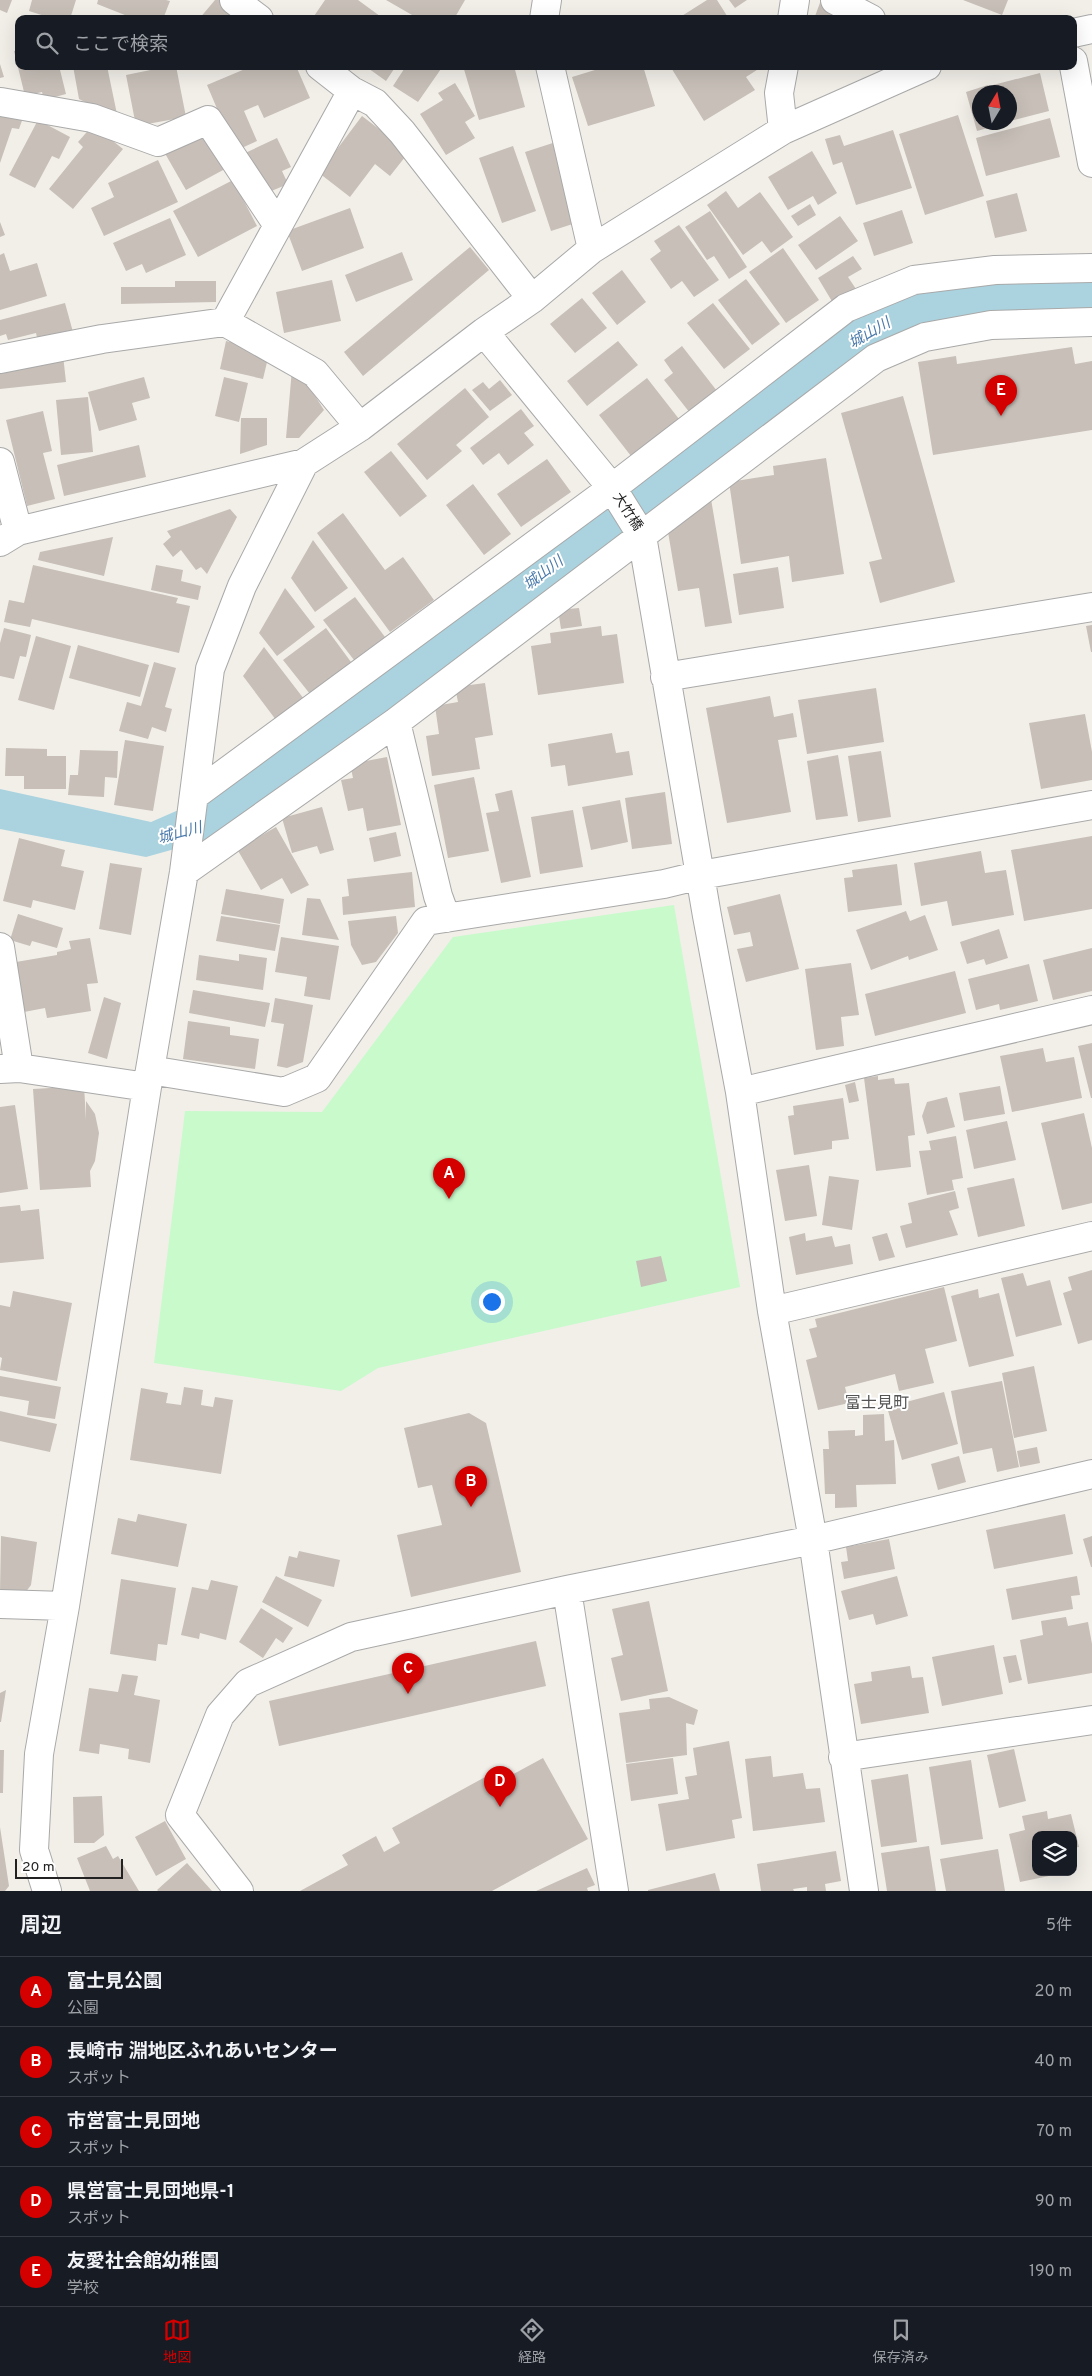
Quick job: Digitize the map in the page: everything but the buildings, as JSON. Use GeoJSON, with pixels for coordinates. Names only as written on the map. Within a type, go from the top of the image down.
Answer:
{"type":"FeatureCollection","features":[{"type":"Feature","properties":{"kind":"street"},"geometry":{"type":"LineString","coordinates":[[234,0],[254,15]]}},
{"type":"Feature","properties":{"kind":"street"},"geometry":{"type":"LineString","coordinates":[[545,15],[547,0]]}},
{"type":"Feature","properties":{"kind":"street"},"geometry":{"type":"LineString","coordinates":[[793,15],[795,0]]}},
{"type":"Feature","properties":{"kind":"street"},"geometry":{"type":"LineString","coordinates":[[835,0],[863,15]]}},
{"type":"Feature","properties":{"kind":"street"},"geometry":{"type":"LineString","coordinates":[[1077,32],[1092,29]]}},
{"type":"Feature","properties":{"kind":"street"},"geometry":{"type":"LineString","coordinates":[[325,70],[352,91],[375,103],[402,132],[532,299]]}},
{"type":"Feature","properties":{"kind":"street"},"geometry":{"type":"LineString","coordinates":[[551,70],[592,249]]}},
{"type":"Feature","properties":{"kind":"street"},"geometry":{"type":"LineString","coordinates":[[783,70],[779,93],[783,130]]}},
{"type":"Feature","properties":{"kind":"street"},"geometry":{"type":"LineString","coordinates":[[0,462],[9,536],[304,463],[360,427],[484,332],[532,299],[592,249],[783,130],[918,70]]}},
{"type":"Feature","properties":{"kind":"street"},"geometry":{"type":"LineString","coordinates":[[1075,70],[1092,163]]}},
{"type":"Feature","properties":{"kind":"street"},"geometry":{"type":"LineString","coordinates":[[225,322],[277,224],[352,91]]}},
{"type":"Feature","properties":{"kind":"street"},"geometry":{"type":"LineString","coordinates":[[1,102],[92,118],[158,142],[208,120],[277,224]]}},
{"type":"Feature","properties":{"kind":"street"},"geometry":{"type":"LineString","coordinates":[[195,795],[612,488],[846,308],[914,280],[994,270],[1092,268]]}},
{"type":"Feature","properties":{"kind":"street"},"geometry":{"type":"LineString","coordinates":[[0,359],[102,340],[225,322],[315,373],[360,427]]}},
{"type":"Feature","properties":{"kind":"street"},"geometry":{"type":"LineString","coordinates":[[184,872],[396,722],[876,358],[925,337],[991,325],[1092,322]]}},
{"type":"Feature","properties":{"kind":"street","name":"大竹橋"},"geometry":{"type":"LineString","coordinates":[[484,332],[612,488],[642,536]]}},
{"type":"Feature","properties":{"kind":"street"},"geometry":{"type":"LineString","coordinates":[[47,1891],[34,1850],[39,1754],[65,1606],[148,1079],[184,872],[210,669],[242,586],[304,463]]}},
{"type":"Feature","properties":{"kind":"street"},"geometry":{"type":"LineString","coordinates":[[642,536],[700,875],[740,1092],[772,1311],[813,1540],[843,1757],[864,1891]]}},
{"type":"Feature","properties":{"kind":"street"},"geometry":{"type":"LineString","coordinates":[[666,678],[1092,607]]}},
{"type":"Feature","properties":{"kind":"street"},"geometry":{"type":"LineString","coordinates":[[396,722],[438,896],[446,918]]}},
{"type":"Feature","properties":{"kind":"street"},"geometry":{"type":"LineString","coordinates":[[0,947],[10,1068],[284,1092],[317,1078],[426,921],[664,884],[700,875],[1092,805]]}},
{"type":"Feature","properties":{"kind":"street"},"geometry":{"type":"LineString","coordinates":[[740,1092],[1092,1010]]}},
{"type":"Feature","properties":{"kind":"street"},"geometry":{"type":"LineString","coordinates":[[772,1311],[1092,1236]]}},
{"type":"Feature","properties":{"kind":"street"},"geometry":{"type":"LineString","coordinates":[[239,1891],[180,1815],[220,1715],[248,1683],[351,1637],[567,1590],[813,1540],[1092,1474]]}},
{"type":"Feature","properties":{"kind":"street"},"geometry":{"type":"LineString","coordinates":[[567,1590],[614,1891]]}},
{"type":"Feature","properties":{"kind":"street"},"geometry":{"type":"LineString","coordinates":[[0,1604],[65,1606]]}},
{"type":"Feature","properties":{"kind":"street"},"geometry":{"type":"LineString","coordinates":[[843,1757],[1092,1720]]}},
{"type":"Feature","properties":{"kind":"green space"},"geometry":{"type":"Polygon","coordinates":[[[674,905],[740,1287],[378,1368],[341,1391],[154,1363],[185,1111],[322,1112],[453,937],[674,905]]]}},
{"type":"Feature","properties":{"kind":"water","name":"城山川"},"geometry":{"type":"Polygon","coordinates":[[[1092,278],[1092,311],[922,327],[214,838],[146,857],[0,829],[0,789],[151,822],[213,795],[268,759],[581,524],[850,317],[912,290],[991,279],[1092,278]]]}},
{"type":"Feature","properties":{"kind":"place","name":"友愛社会館幼稚園"},"geometry":{"type":"Point","coordinates":[1001,416]}},
{"type":"Feature","properties":{"kind":"place","name":"富士見公園"},"geometry":{"type":"Point","coordinates":[449,1199]}},
{"type":"Feature","properties":{"kind":"place","name":"長崎市 淵地区ふれあいセンター"},"geometry":{"type":"Point","coordinates":[471,1507]}},
{"type":"Feature","properties":{"kind":"place","name":"市営富士見団地"},"geometry":{"type":"Point","coordinates":[408,1694]}},
{"type":"Feature","properties":{"kind":"place","name":"県営富士見団地県-1"},"geometry":{"type":"Point","coordinates":[500,1807]}},
{"type":"Feature","properties":{"kind":"district","name":"富士見町"},"geometry":{"type":"Point","coordinates":[877,1404]}}]}
